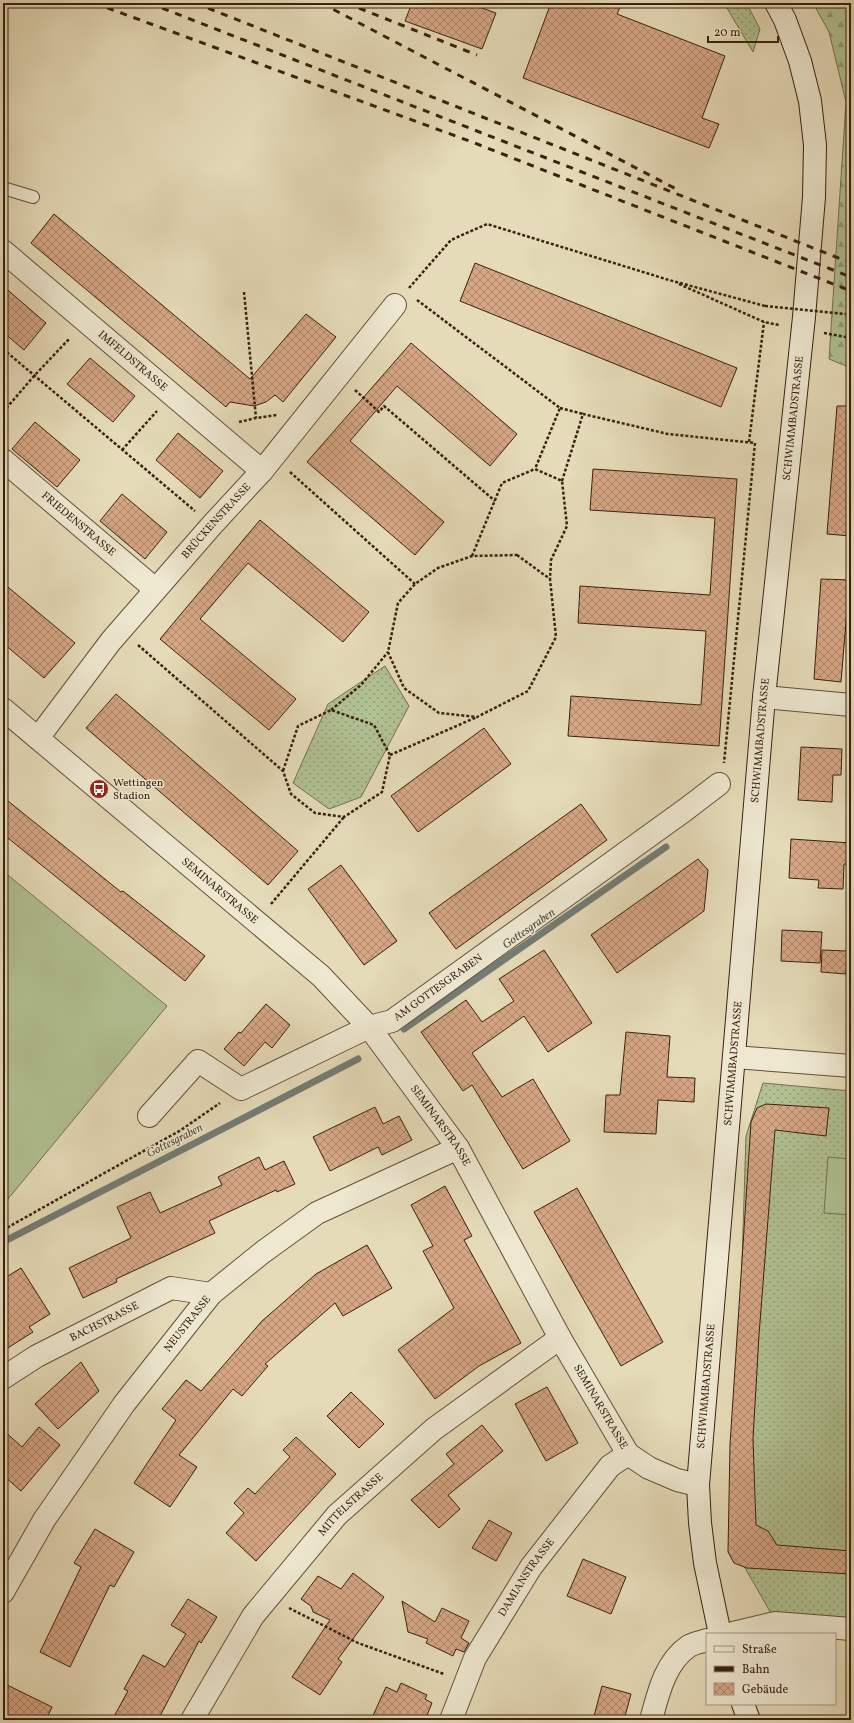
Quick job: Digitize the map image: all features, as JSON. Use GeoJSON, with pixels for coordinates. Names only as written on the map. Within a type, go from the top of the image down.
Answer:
{"type":"FeatureCollection","features":[{"type":"Feature","properties":{"kind":"street","name":"SCHWIMMBADSTRASSE"},"geometry":{"type":"LineString","coordinates":[[698,1485],[764,697],[804,317],[814,197],[815,145],[810,101],[800,61],[785,20],[776,3]]}},
{"type":"Feature","properties":{"kind":"street","name":"IMFELDSTRASSE"},"geometry":{"type":"LineString","coordinates":[[3,251],[213,429],[268,464]]}},
{"type":"Feature","properties":{"kind":"street","name":"BRÜCKENSTRASSE"},"geometry":{"type":"LineString","coordinates":[[38,738],[120,629],[268,464],[400,298]]}},
{"type":"Feature","properties":{"kind":"street","name":"FRIEDENSTRASSE"},"geometry":{"type":"LineString","coordinates":[[3,460],[155,589]]}},
{"type":"Feature","properties":{"kind":"street"},"geometry":{"type":"LineString","coordinates":[[764,697],[851,704]]}},
{"type":"Feature","properties":{"kind":"street","name":"SEMINARSTRASSE"},"geometry":{"type":"LineString","coordinates":[[3,709],[321,976],[369,1028],[458,1148],[560,1338],[628,1454],[649,1468],[677,1480],[698,1485]]}},
{"type":"Feature","properties":{"kind":"street","name":"AM GOTTESGRABEN"},"geometry":{"type":"LineString","coordinates":[[241,1089],[369,1028],[392,1021],[685,810],[721,774]]}},
{"type":"Feature","properties":{"kind":"street"},"geometry":{"type":"LineString","coordinates":[[734,1057],[851,1066]]}},
{"type":"Feature","properties":{"kind":"street"},"geometry":{"type":"LineString","coordinates":[[149,1116],[198,1062],[241,1089]]}},
{"type":"Feature","properties":{"kind":"street","name":"NEUSTRASSE"},"geometry":{"type":"LineString","coordinates":[[3,1592],[44,1520],[115,1417],[211,1294],[263,1252],[317,1213],[458,1148]]}},
{"type":"Feature","properties":{"kind":"street","name":"BACHSTRASSE"},"geometry":{"type":"LineString","coordinates":[[3,1378],[37,1356],[171,1288],[211,1294]]}},
{"type":"Feature","properties":{"kind":"street","name":"MITTELSTRASSE"},"geometry":{"type":"LineString","coordinates":[[192,1720],[253,1616],[337,1515],[434,1429],[560,1338]]}},
{"type":"Feature","properties":{"kind":"street","name":"DAMIANSTRASSE"},"geometry":{"type":"LineString","coordinates":[[451,1720],[474,1658],[530,1567],[610,1466],[628,1454]]}},
{"type":"Feature","properties":{"kind":"street"},"geometry":{"type":"LineString","coordinates":[[698,1485],[700,1523],[705,1563],[720,1633]]}},
{"type":"Feature","properties":{"kind":"street"},"geometry":{"type":"LineString","coordinates":[[733,1633],[775,1623],[851,1628]]}},
{"type":"Feature","properties":{"kind":"street"},"geometry":{"type":"LineString","coordinates":[[651,1720],[663,1681],[672,1661],[690,1646],[706,1640]]}},
{"type":"Feature","properties":{"kind":"street"},"geometry":{"type":"LineString","coordinates":[[742,1705],[749,1720]]}},
{"type":"Feature","properties":{"kind":"lane"},"geometry":{"type":"LineString","coordinates":[[3,188],[34,197]]}},
{"type":"Feature","properties":{"kind":"path"},"geometry":{"type":"LineString","coordinates":[[721,774],[754,443],[668,434],[560,408],[400,298],[451,240],[488,224],[669,280],[765,306],[851,315]]}},
{"type":"Feature","properties":{"kind":"path"},"geometry":{"type":"LineString","coordinates":[[669,280],[764,322],[781,326]]}},
{"type":"Feature","properties":{"kind":"path"},"geometry":{"type":"LineString","coordinates":[[244,292],[256,418]]}},
{"type":"Feature","properties":{"kind":"path"},"geometry":{"type":"LineString","coordinates":[[3,412],[34,376],[86,321]]}},
{"type":"Feature","properties":{"kind":"path"},"geometry":{"type":"LineString","coordinates":[[749,442],[764,322]]}},
{"type":"Feature","properties":{"kind":"path"},"geometry":{"type":"LineString","coordinates":[[820,332],[851,338]]}},
{"type":"Feature","properties":{"kind":"path"},"geometry":{"type":"LineString","coordinates":[[3,349],[212,525]]}},
{"type":"Feature","properties":{"kind":"path"},"geometry":{"type":"LineString","coordinates":[[339,375],[379,412],[384,406],[495,501]]}},
{"type":"Feature","properties":{"kind":"path"},"geometry":{"type":"LineString","coordinates":[[122,450],[172,395]]}},
{"type":"Feature","properties":{"kind":"path"},"geometry":{"type":"LineString","coordinates":[[472,556],[502,483],[535,469],[560,408]]}},
{"type":"Feature","properties":{"kind":"path"},"geometry":{"type":"LineString","coordinates":[[213,429],[256,418],[310,412]]}},
{"type":"Feature","properties":{"kind":"path"},"geometry":{"type":"LineString","coordinates":[[390,755],[478,717],[528,691],[556,638],[550,579],[551,560],[567,526],[562,481],[583,414]]}},
{"type":"Feature","properties":{"kind":"path"},"geometry":{"type":"LineString","coordinates":[[268,464],[415,584]]}},
{"type":"Feature","properties":{"kind":"path"},"geometry":{"type":"LineString","coordinates":[[535,469],[562,481]]}},
{"type":"Feature","properties":{"kind":"path"},"geometry":{"type":"LineString","coordinates":[[283,771],[298,726],[331,710],[360,685],[388,652],[398,603],[415,584],[438,568],[472,556],[517,555],[550,579]]}},
{"type":"Feature","properties":{"kind":"path"},"geometry":{"type":"LineString","coordinates":[[120,629],[283,771],[292,794],[315,813],[344,817]]}},
{"type":"Feature","properties":{"kind":"path"},"geometry":{"type":"LineString","coordinates":[[388,652],[404,688],[439,713],[478,717]]}},
{"type":"Feature","properties":{"kind":"path"},"geometry":{"type":"LineString","coordinates":[[268,908],[344,817],[382,792],[390,755],[374,725],[331,710]]}},
{"type":"Feature","properties":{"kind":"path"},"geometry":{"type":"LineString","coordinates":[[3,1230],[181,1130],[241,1089]]}},
{"type":"Feature","properties":{"kind":"path"},"geometry":{"type":"LineString","coordinates":[[268,1598],[358,1643],[465,1682]]}},
{"type":"Feature","properties":{"kind":"green space"},"geometry":{"type":"Polygon","coordinates":[[[724,3],[746,3],[748,6],[760,29],[753,52],[724,3]]]}},
{"type":"Feature","properties":{"kind":"green space"},"geometry":{"type":"Polygon","coordinates":[[[813,3],[851,3],[851,368],[829,359],[846,102],[829,32],[813,3]]]}},
{"type":"Feature","properties":{"kind":"green space"},"geometry":{"type":"Polygon","coordinates":[[[385,666],[409,706],[361,797],[329,809],[293,783],[328,704],[385,666]]]}},
{"type":"Feature","properties":{"kind":"green space"},"geometry":{"type":"Polygon","coordinates":[[[3,871],[167,1006],[8,1199],[3,1195],[3,871]]]}},
{"type":"Feature","properties":{"kind":"green space"},"geometry":{"type":"Polygon","coordinates":[[[763,1083],[851,1091],[851,1621],[772,1615],[733,1547],[746,1136],[763,1083]]]}},
{"type":"Feature","properties":{"kind":"green space"},"geometry":{"type":"Polygon","coordinates":[[[828,1157],[851,1159],[851,1215],[824,1213],[828,1157]]]}},
{"type":"Feature","properties":{"kind":"building"},"geometry":{"type":"Polygon","coordinates":[[[412,3],[468,3],[496,13],[482,49],[405,21],[412,3]]]}},
{"type":"Feature","properties":{"kind":"building"},"geometry":{"type":"Polygon","coordinates":[[[551,3],[622,3],[617,14],[725,56],[702,118],[719,124],[709,148],[523,78],[551,3]]]}},
{"type":"Feature","properties":{"kind":"building"},"geometry":{"type":"Polygon","coordinates":[[[54,214],[250,379],[306,314],[336,337],[283,402],[275,395],[266,402],[254,406],[230,402],[226,407],[31,243],[54,214]]]}},
{"type":"Feature","properties":{"kind":"building"},"geometry":{"type":"Polygon","coordinates":[[[475,263],[737,368],[721,407],[460,301],[475,263]]]}},
{"type":"Feature","properties":{"kind":"building"},"geometry":{"type":"Polygon","coordinates":[[[3,286],[46,323],[24,350],[3,332],[3,286]]]}},
{"type":"Feature","properties":{"kind":"building"},"geometry":{"type":"Polygon","coordinates":[[[411,343],[517,434],[490,466],[397,386],[350,441],[444,522],[415,555],[307,462],[411,343]]]}},
{"type":"Feature","properties":{"kind":"building"},"geometry":{"type":"Polygon","coordinates":[[[90,358],[135,396],[113,422],[67,384],[90,358]]]}},
{"type":"Feature","properties":{"kind":"building"},"geometry":{"type":"Polygon","coordinates":[[[837,406],[851,406],[851,536],[827,534],[837,406]]]}},
{"type":"Feature","properties":{"kind":"building"},"geometry":{"type":"Polygon","coordinates":[[[35,422],[80,460],[57,487],[12,449],[35,422]]]}},
{"type":"Feature","properties":{"kind":"building"},"geometry":{"type":"Polygon","coordinates":[[[178,433],[223,471],[200,498],[156,460],[178,433]]]}},
{"type":"Feature","properties":{"kind":"building"},"geometry":{"type":"Polygon","coordinates":[[[593,469],[737,479],[719,746],[568,736],[571,696],[701,705],[706,631],[578,623],[580,586],[710,595],[715,518],[590,510],[593,469]]]}},
{"type":"Feature","properties":{"kind":"building"},"geometry":{"type":"Polygon","coordinates":[[[122,494],[167,532],[145,559],[100,521],[122,494]]]}},
{"type":"Feature","properties":{"kind":"building"},"geometry":{"type":"Polygon","coordinates":[[[260,520],[369,612],[343,642],[248,563],[200,619],[296,699],[269,730],[160,639],[260,520]]]}},
{"type":"Feature","properties":{"kind":"building"},"geometry":{"type":"Polygon","coordinates":[[[821,579],[851,580],[851,610],[847,610],[841,682],[814,679],[821,579]]]}},
{"type":"Feature","properties":{"kind":"building"},"geometry":{"type":"Polygon","coordinates":[[[3,583],[75,643],[44,678],[3,643],[3,583]]]}},
{"type":"Feature","properties":{"kind":"building"},"geometry":{"type":"Polygon","coordinates":[[[116,694],[298,851],[268,885],[86,728],[116,694]]]}},
{"type":"Feature","properties":{"kind":"building"},"geometry":{"type":"Polygon","coordinates":[[[484,728],[511,764],[418,832],[391,796],[484,728]]]}},
{"type":"Feature","properties":{"kind":"building"},"geometry":{"type":"Polygon","coordinates":[[[801,747],[842,749],[841,775],[833,775],[832,802],[798,800],[801,747]]]}},
{"type":"Feature","properties":{"kind":"building"},"geometry":{"type":"Polygon","coordinates":[[[3,797],[121,892],[123,891],[205,956],[185,981],[3,834],[3,797]]]}},
{"type":"Feature","properties":{"kind":"building"},"geometry":{"type":"Polygon","coordinates":[[[581,804],[607,840],[456,949],[429,913],[581,804]]]}},
{"type":"Feature","properties":{"kind":"building"},"geometry":{"type":"Polygon","coordinates":[[[791,839],[851,843],[851,864],[844,864],[843,889],[818,888],[819,880],[789,878],[791,839]]]}},
{"type":"Feature","properties":{"kind":"building"},"geometry":{"type":"Polygon","coordinates":[[[698,859],[708,870],[704,911],[617,973],[591,935],[698,859]]]}},
{"type":"Feature","properties":{"kind":"building"},"geometry":{"type":"Polygon","coordinates":[[[341,865],[397,941],[364,965],[308,889],[341,865]]]}},
{"type":"Feature","properties":{"kind":"building"},"geometry":{"type":"Polygon","coordinates":[[[782,930],[822,932],[820,963],[781,961],[782,930]]]}},
{"type":"Feature","properties":{"kind":"building"},"geometry":{"type":"Polygon","coordinates":[[[544,950],[592,1023],[548,1052],[524,1016],[472,1053],[502,1097],[533,1079],[570,1141],[523,1169],[472,1085],[463,1091],[421,1032],[466,1000],[482,1022],[514,1001],[499,979],[544,950]]]}},
{"type":"Feature","properties":{"kind":"building"},"geometry":{"type":"Polygon","coordinates":[[[822,950],[847,951],[846,974],[821,972],[822,950]]]}},
{"type":"Feature","properties":{"kind":"building"},"geometry":{"type":"Polygon","coordinates":[[[266,1004],[290,1025],[272,1048],[265,1042],[244,1066],[224,1049],[239,1032],[241,1033],[266,1004]]]}},
{"type":"Feature","properties":{"kind":"building"},"geometry":{"type":"Polygon","coordinates":[[[626,1032],[670,1036],[667,1077],[695,1078],[694,1102],[658,1100],[656,1134],[604,1132],[606,1095],[620,1095],[626,1032]]]}},
{"type":"Feature","properties":{"kind":"building"},"geometry":{"type":"Polygon","coordinates":[[[766,1104],[829,1108],[826,1136],[775,1130],[759,1335],[753,1439],[756,1525],[768,1531],[777,1545],[851,1551],[851,1574],[747,1568],[734,1563],[728,1552],[730,1445],[751,1122],[757,1108],[766,1104]]]}},
{"type":"Feature","properties":{"kind":"building"},"geometry":{"type":"Polygon","coordinates":[[[375,1107],[383,1124],[399,1116],[412,1140],[382,1155],[378,1147],[330,1171],[313,1137],[375,1107]]]}},
{"type":"Feature","properties":{"kind":"building"},"geometry":{"type":"Polygon","coordinates":[[[259,1157],[265,1170],[284,1161],[295,1184],[277,1192],[276,1190],[209,1221],[215,1233],[116,1279],[117,1282],[83,1298],[69,1268],[131,1238],[117,1207],[150,1192],[160,1213],[222,1185],[218,1177],[259,1157]]]}},
{"type":"Feature","properties":{"kind":"building"},"geometry":{"type":"Polygon","coordinates":[[[445,1186],[472,1236],[464,1240],[521,1343],[479,1366],[435,1399],[398,1350],[454,1308],[423,1251],[433,1246],[411,1205],[445,1186]]]}},
{"type":"Feature","properties":{"kind":"building"},"geometry":{"type":"Polygon","coordinates":[[[577,1188],[663,1342],[621,1366],[534,1212],[577,1188]]]}},
{"type":"Feature","properties":{"kind":"building"},"geometry":{"type":"Polygon","coordinates":[[[367,1245],[392,1288],[343,1316],[335,1303],[265,1364],[268,1366],[242,1396],[233,1389],[179,1455],[197,1467],[170,1507],[134,1483],[176,1420],[162,1409],[186,1380],[201,1391],[262,1321],[316,1274],[367,1245]]]}},
{"type":"Feature","properties":{"kind":"building"},"geometry":{"type":"Polygon","coordinates":[[[21,1268],[50,1314],[29,1327],[33,1332],[3,1351],[3,1279],[21,1268]]]}},
{"type":"Feature","properties":{"kind":"building"},"geometry":{"type":"Polygon","coordinates":[[[81,1362],[99,1391],[58,1429],[35,1404],[81,1362]]]}},
{"type":"Feature","properties":{"kind":"building"},"geometry":{"type":"Polygon","coordinates":[[[547,1387],[578,1443],[546,1461],[515,1404],[547,1387]]]}},
{"type":"Feature","properties":{"kind":"building"},"geometry":{"type":"Polygon","coordinates":[[[351,1392],[384,1424],[359,1448],[327,1416],[351,1392]]]}},
{"type":"Feature","properties":{"kind":"building"},"geometry":{"type":"Polygon","coordinates":[[[482,1425],[503,1451],[448,1495],[460,1509],[439,1528],[411,1500],[454,1464],[446,1454],[482,1425]]]}},
{"type":"Feature","properties":{"kind":"building"},"geometry":{"type":"Polygon","coordinates":[[[39,1427],[60,1445],[21,1491],[3,1475],[3,1430],[22,1447],[39,1427]]]}},
{"type":"Feature","properties":{"kind":"building"},"geometry":{"type":"Polygon","coordinates":[[[296,1437],[336,1474],[256,1561],[226,1533],[244,1513],[234,1503],[248,1488],[255,1494],[290,1457],[283,1450],[296,1437]]]}},
{"type":"Feature","properties":{"kind":"building"},"geometry":{"type":"Polygon","coordinates":[[[489,1520],[512,1533],[496,1561],[472,1548],[489,1520]]]}},
{"type":"Feature","properties":{"kind":"building"},"geometry":{"type":"Polygon","coordinates":[[[95,1529],[134,1552],[114,1587],[110,1585],[70,1667],[40,1652],[81,1567],[74,1563],[95,1529]]]}},
{"type":"Feature","properties":{"kind":"building"},"geometry":{"type":"Polygon","coordinates":[[[583,1559],[626,1577],[611,1614],[567,1596],[583,1559]]]}},
{"type":"Feature","properties":{"kind":"building"},"geometry":{"type":"Polygon","coordinates":[[[353,1573],[384,1597],[338,1659],[342,1662],[320,1695],[292,1677],[330,1620],[313,1612],[311,1606],[301,1599],[318,1576],[341,1589],[353,1573]]]}},
{"type":"Feature","properties":{"kind":"building"},"geometry":{"type":"Polygon","coordinates":[[[188,1599],[217,1617],[201,1643],[199,1641],[158,1720],[112,1720],[128,1691],[124,1689],[143,1655],[165,1667],[186,1634],[171,1625],[188,1599]]]}},
{"type":"Feature","properties":{"kind":"building"},"geometry":{"type":"Polygon","coordinates":[[[402,1601],[435,1622],[442,1608],[469,1621],[461,1638],[469,1643],[464,1652],[456,1649],[453,1656],[426,1643],[428,1639],[408,1632],[402,1601]]]}},
{"type":"Feature","properties":{"kind":"building"},"geometry":{"type":"Polygon","coordinates":[[[3,1683],[52,1707],[46,1720],[12,1720],[3,1716],[3,1683]]]}},
{"type":"Feature","properties":{"kind":"building"},"geometry":{"type":"Polygon","coordinates":[[[401,1683],[427,1695],[425,1699],[432,1703],[425,1720],[371,1720],[386,1687],[397,1692],[401,1683]]]}},
{"type":"Feature","properties":{"kind":"building"},"geometry":{"type":"Polygon","coordinates":[[[602,1686],[631,1694],[624,1720],[593,1720],[602,1686]]]}},
{"type":"Feature","properties":{"kind":"waterway","name":"Gottesgraben"},"geometry":{"type":"LineString","coordinates":[[404,1029],[666,847]]}},
{"type":"Feature","properties":{"kind":"waterway","name":"Gottesgraben"},"geometry":{"type":"LineString","coordinates":[[3,1242],[358,1059]]}},
{"type":"Feature","properties":{"kind":"railway"},"geometry":{"type":"LineString","coordinates":[[94,3],[472,142],[851,291]]}},
{"type":"Feature","properties":{"kind":"railway"},"geometry":{"type":"LineString","coordinates":[[149,3],[851,277]]}},
{"type":"Feature","properties":{"kind":"railway"},"geometry":{"type":"LineString","coordinates":[[195,3],[851,263]]}},
{"type":"Feature","properties":{"kind":"railway"},"geometry":{"type":"LineString","coordinates":[[321,3],[678,190]]}},
{"type":"Feature","properties":{"kind":"railway"},"geometry":{"type":"LineString","coordinates":[[346,3],[477,55]]}},
{"type":"Feature","properties":{"kind":"place","name":"Wettingen Stadion"},"geometry":{"type":"Point","coordinates":[99,789]}}]}
